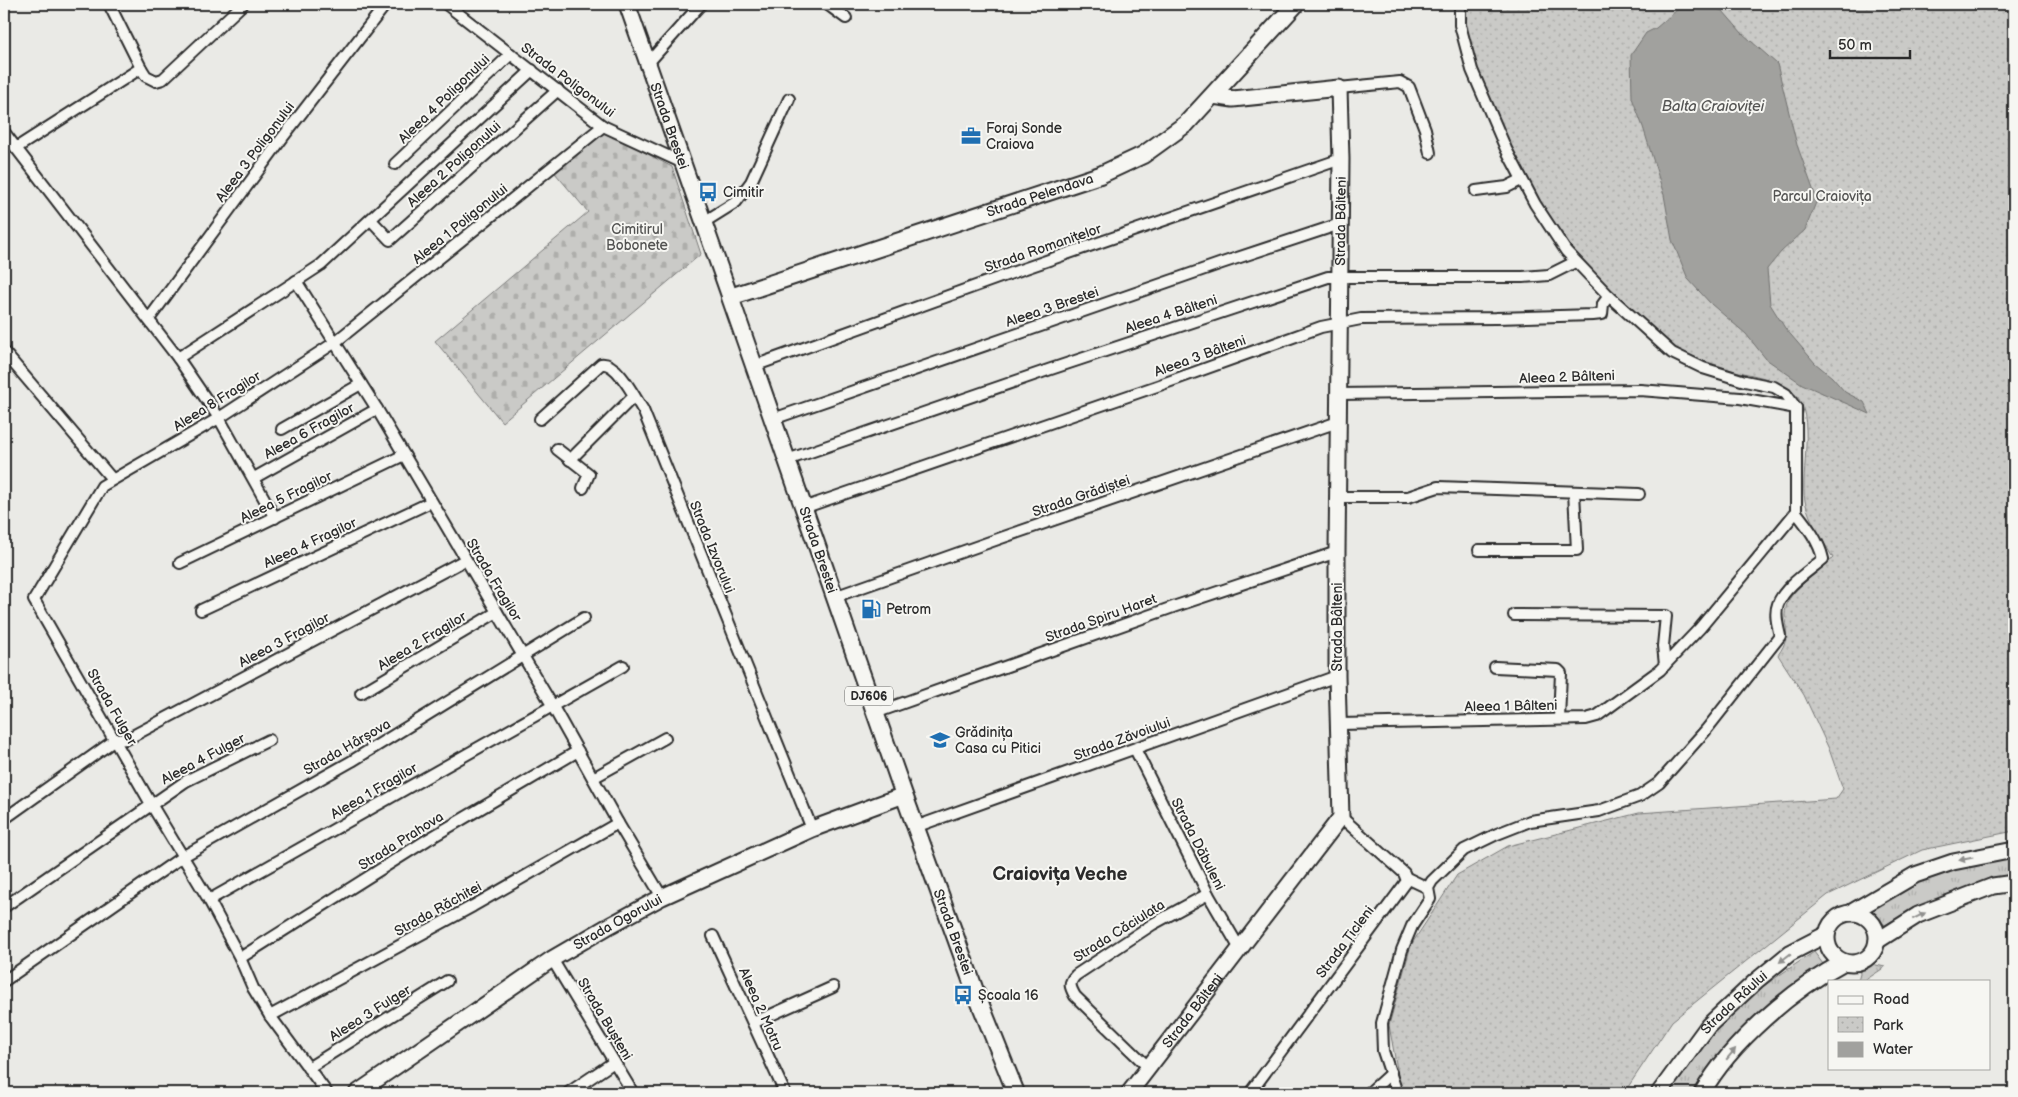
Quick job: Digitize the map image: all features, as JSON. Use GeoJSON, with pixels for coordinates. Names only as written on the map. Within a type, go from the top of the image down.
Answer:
{"type":"FeatureCollection","features":[{"type":"Feature","properties":{"kind":"main road","name":"Strada Pelendava"},"geometry":{"type":"LineString","coordinates":[[730,296],[1100,174],[1143,155],[1186,124],[1296,4]]}},
{"type":"Feature","properties":{"kind":"main road","name":"Strada Brestei"},"geometry":{"type":"LineString","coordinates":[[730,296],[904,795],[1013,1092]]}},
{"type":"Feature","properties":{"kind":"street"},"geometry":{"type":"LineString","coordinates":[[109,4],[141,68],[152,81],[156,82],[163,79],[243,4]]}},
{"type":"Feature","properties":{"kind":"street","name":"Aleea 3 Poligonului"},"geometry":{"type":"LineString","coordinates":[[149,319],[283,137],[386,4]]}},
{"type":"Feature","properties":{"kind":"street","name":"Strada Poligonului"},"geometry":{"type":"LineString","coordinates":[[446,4],[603,126],[683,163]]}},
{"type":"Feature","properties":{"kind":"street","name":"Strada Brestei"},"geometry":{"type":"LineString","coordinates":[[627,4],[730,296]]}},
{"type":"Feature","properties":{"kind":"street"},"geometry":{"type":"LineString","coordinates":[[648,63],[701,4]]}},
{"type":"Feature","properties":{"kind":"street"},"geometry":{"type":"LineString","coordinates":[[826,4],[846,18]]}},
{"type":"Feature","properties":{"kind":"street"},"geometry":{"type":"LineString","coordinates":[[1397,1093],[1383,1051],[1382,1022],[1402,950],[1412,926],[1430,899],[1428,888],[1432,881],[1464,850],[1497,834],[1530,821],[1599,811],[1640,796],[1658,783],[1706,730],[1766,656],[1780,636],[1777,621],[1777,605],[1785,592],[1823,559],[1821,549],[1808,527],[1796,512],[1796,408],[1786,394],[1774,387],[1745,382],[1703,368],[1672,353],[1609,296],[1575,262],[1548,225],[1521,180],[1506,149],[1472,70],[1460,25],[1460,4]]}},
{"type":"Feature","properties":{"kind":"street","name":"Aleea 4 Poligonului"},"geometry":{"type":"LineString","coordinates":[[395,164],[511,54]]}},
{"type":"Feature","properties":{"kind":"street"},"geometry":{"type":"LineString","coordinates":[[16,148],[141,68]]}},
{"type":"Feature","properties":{"kind":"street","name":"Aleea 2 Poligonului"},"geometry":{"type":"LineString","coordinates":[[178,358],[321,265],[532,70]]}},
{"type":"Feature","properties":{"kind":"street"},"geometry":{"type":"LineString","coordinates":[[1213,96],[1233,99],[1400,82],[1409,87],[1424,129],[1430,153]]}},
{"type":"Feature","properties":{"kind":"street","name":"Strada Bâlteni"},"geometry":{"type":"LineString","coordinates":[[1129,1093],[1341,817],[1340,724],[1337,676],[1341,158],[1339,88]]}},
{"type":"Feature","properties":{"kind":"street","name":"Aleea 2 Poligonului"},"geometry":{"type":"LineString","coordinates":[[371,220],[390,240],[558,90]]}},
{"type":"Feature","properties":{"kind":"street"},"geometry":{"type":"LineString","coordinates":[[704,222],[736,202],[751,182],[789,99]]}},
{"type":"Feature","properties":{"kind":"street","name":"Aleea 1 Poligonului"},"geometry":{"type":"LineString","coordinates":[[334,344],[603,126]]}},
{"type":"Feature","properties":{"kind":"street"},"geometry":{"type":"LineString","coordinates":[[4,132],[178,358],[219,418],[275,518]]}},
{"type":"Feature","properties":{"kind":"street","name":"Strada Romanițelor"},"geometry":{"type":"LineString","coordinates":[[754,366],[1020,270],[1341,158]]}},
{"type":"Feature","properties":{"kind":"street"},"geometry":{"type":"LineString","coordinates":[[1476,191],[1507,187],[1521,180]]}},
{"type":"Feature","properties":{"kind":"street","name":"Aleea 3 Brestei"},"geometry":{"type":"LineString","coordinates":[[773,419],[1204,269],[1340,224]]}},
{"type":"Feature","properties":{"kind":"street","name":"Aleea 4 Bâlteni"},"geometry":{"type":"LineString","coordinates":[[787,460],[1328,277],[1523,277],[1549,275],[1575,262]]}},
{"type":"Feature","properties":{"kind":"street","name":"Strada Fragilor"},"geometry":{"type":"LineString","coordinates":[[296,281],[334,344],[377,409],[552,705],[662,898]]}},
{"type":"Feature","properties":{"kind":"street","name":"Aleea 3 Bâlteni"},"geometry":{"type":"LineString","coordinates":[[803,508],[1321,327],[1361,319],[1593,315],[1602,314],[1603,304],[1609,296]]}},
{"type":"Feature","properties":{"kind":"street","name":"Aleea 8 Fragilor"},"geometry":{"type":"LineString","coordinates":[[112,479],[219,418],[334,344]]}},
{"type":"Feature","properties":{"kind":"street"},"geometry":{"type":"LineString","coordinates":[[4,352],[112,479]]}},
{"type":"Feature","properties":{"kind":"street","name":"Strada Izvorului"},"geometry":{"type":"LineString","coordinates":[[540,419],[598,366],[604,363],[619,374],[634,396],[643,410],[812,830]]}},
{"type":"Feature","properties":{"kind":"street"},"geometry":{"type":"LineString","coordinates":[[282,429],[360,384]]}},
{"type":"Feature","properties":{"kind":"street","name":"Aleea 2 Bâlteni"},"geometry":{"type":"LineString","coordinates":[[1338,394],[1640,390],[1740,398],[1796,408]]}},
{"type":"Feature","properties":{"kind":"street"},"geometry":{"type":"LineString","coordinates":[[570,460],[634,396]]}},
{"type":"Feature","properties":{"kind":"street","name":"Aleea 6 Fragilor"},"geometry":{"type":"LineString","coordinates":[[254,478],[377,409]]}},
{"type":"Feature","properties":{"kind":"street","name":"Strada Grădiștei"},"geometry":{"type":"LineString","coordinates":[[834,597],[1338,422]]}},
{"type":"Feature","properties":{"kind":"street"},"geometry":{"type":"LineString","coordinates":[[557,449],[589,474],[583,488]]}},
{"type":"Feature","properties":{"kind":"street","name":"Aleea 5 Fragilor"},"geometry":{"type":"LineString","coordinates":[[180,563],[404,455]]}},
{"type":"Feature","properties":{"kind":"street","name":"Strada Fulger"},"geometry":{"type":"LineString","coordinates":[[112,479],[102,486],[34,600],[151,804],[209,900],[240,958],[253,988],[270,1016],[327,1093]]}},
{"type":"Feature","properties":{"kind":"street"},"geometry":{"type":"LineString","coordinates":[[1338,497],[1408,498],[1438,487],[1638,494]]}},
{"type":"Feature","properties":{"kind":"street"},"geometry":{"type":"LineString","coordinates":[[1479,550],[1576,550],[1574,492]]}},
{"type":"Feature","properties":{"kind":"street","name":"Aleea 4 Fragilor"},"geometry":{"type":"LineString","coordinates":[[200,610],[431,502]]}},
{"type":"Feature","properties":{"kind":"street","name":"Aleea 1 Bâlteni"},"geometry":{"type":"LineString","coordinates":[[1340,724],[1586,719],[1597,716],[1665,665],[1700,628],[1796,512]]}},
{"type":"Feature","properties":{"kind":"street","name":"Strada Spiru Haret"},"geometry":{"type":"LineString","coordinates":[[875,713],[1176,606],[1337,552]]}},
{"type":"Feature","properties":{"kind":"street","name":"Aleea 3 Fragilor"},"geometry":{"type":"LineString","coordinates":[[4,819],[115,740],[128,739],[465,560]]}},
{"type":"Feature","properties":{"kind":"street","name":"Aleea 2 Fragilor"},"geometry":{"type":"LineString","coordinates":[[361,693],[497,612]]}},
{"type":"Feature","properties":{"kind":"street"},"geometry":{"type":"LineString","coordinates":[[1514,615],[1666,616],[1663,646],[1665,665]]}},
{"type":"Feature","properties":{"kind":"street","name":"Strada Hârșova"},"geometry":{"type":"LineString","coordinates":[[4,981],[182,857],[352,761],[584,618]]}},
{"type":"Feature","properties":{"kind":"street","name":"Aleea 1 Fragilor"},"geometry":{"type":"LineString","coordinates":[[209,900],[623,666]]}},
{"type":"Feature","properties":{"kind":"street"},"geometry":{"type":"LineString","coordinates":[[1495,667],[1558,670],[1561,673],[1560,719]]}},
{"type":"Feature","properties":{"kind":"street","name":"Strada Zăvoiului"},"geometry":{"type":"LineString","coordinates":[[916,827],[1337,676]]}},
{"type":"Feature","properties":{"kind":"street"},"geometry":{"type":"LineString","coordinates":[[593,778],[665,738]]}},
{"type":"Feature","properties":{"kind":"street","name":"Aleea 4 Fulger"},"geometry":{"type":"LineString","coordinates":[[4,907],[186,781],[270,740]]}},
{"type":"Feature","properties":{"kind":"street","name":"Strada Dăbuleni"},"geometry":{"type":"LineString","coordinates":[[1135,750],[1208,894],[1240,949]]}},
{"type":"Feature","properties":{"kind":"street","name":"Strada Prahova"},"geometry":{"type":"LineString","coordinates":[[240,958],[427,840],[578,751]]}},
{"type":"Feature","properties":{"kind":"street","name":"Strada Ogorului"},"geometry":{"type":"LineString","coordinates":[[357,1093],[552,959],[607,927],[662,898],[812,830],[904,795]]}},
{"type":"Feature","properties":{"kind":"street"},"geometry":{"type":"LineString","coordinates":[[1341,817],[1404,872],[1407,878],[1428,888]]}},
{"type":"Feature","properties":{"kind":"street","name":"Strada Răchitei"},"geometry":{"type":"LineString","coordinates":[[270,1016],[473,906],[618,823]]}},
{"type":"Feature","properties":{"kind":"street","name":"Strada Râului"},"geometry":{"type":"LineString","coordinates":[[1659,1093],[1708,1026],[1756,981],[1790,954],[1827,934],[1836,919],[1852,912],[1915,875],[1953,862],[2014,850]]}},
{"type":"Feature","properties":{"kind":"street","name":"Strada Țicleni"},"geometry":{"type":"LineString","coordinates":[[1250,1093],[1405,884],[1407,878]]}},
{"type":"Feature","properties":{"kind":"street"},"geometry":{"type":"LineString","coordinates":[[1877,941],[1918,915],[1994,886],[2014,882]]}},
{"type":"Feature","properties":{"kind":"street","name":"Strada Căciulata"},"geometry":{"type":"LineString","coordinates":[[1148,1067],[1075,996],[1070,987],[1071,980],[1153,924],[1208,894]]}},
{"type":"Feature","properties":{"kind":"street"},"geometry":{"type":"LineString","coordinates":[[1827,934],[1831,951],[1844,962],[1852,964],[1866,959],[1874,951],[1877,941],[1874,926],[1870,919],[1852,912]]}},
{"type":"Feature","properties":{"kind":"street","name":"Aleea 2 Motru"},"geometry":{"type":"LineString","coordinates":[[713,936],[785,1093]]}},
{"type":"Feature","properties":{"kind":"street","name":"Strada Bușteni"},"geometry":{"type":"LineString","coordinates":[[552,959],[633,1093]]}},
{"type":"Feature","properties":{"kind":"street"},"geometry":{"type":"LineString","coordinates":[[1702,1093],[1709,1081],[1748,1035],[1782,1004],[1824,973],[1844,962]]}},
{"type":"Feature","properties":{"kind":"street","name":"Aleea 3 Fulger"},"geometry":{"type":"LineString","coordinates":[[308,1068],[447,980]]}},
{"type":"Feature","properties":{"kind":"street"},"geometry":{"type":"LineString","coordinates":[[753,1023],[833,987]]}},
{"type":"Feature","properties":{"kind":"street"},"geometry":{"type":"LineString","coordinates":[[568,1093],[614,1062]]}},
{"type":"Feature","properties":{"kind":"street"},"geometry":{"type":"LineString","coordinates":[[1369,1093],[1391,1073]]}},
{"type":"Feature","properties":{"kind":"green space","name":"Parcul Craiovița"},"geometry":{"type":"Polygon","coordinates":[[[1465,4],[2014,4],[2014,831],[1922,850],[1828,895],[1672,1021],[1624,1093],[1404,1093],[1399,1080],[1389,1025],[1411,945],[1457,875],[1508,846],[1639,813],[1836,799],[1843,789],[1829,749],[1804,695],[1778,655],[1786,640],[1785,612],[1790,598],[1800,586],[1833,558],[1813,523],[1805,501],[1805,416],[1795,394],[1782,384],[1774,381],[1732,370],[1682,352],[1652,329],[1572,249],[1543,209],[1516,160],[1500,125],[1470,44],[1465,4]]]}},
{"type":"Feature","properties":{"kind":"green space","name":"Cimitirul Bobonete"},"geometry":{"type":"Polygon","coordinates":[[[605,131],[672,167],[701,254],[502,422],[435,341],[588,212],[555,173],[605,131]]]}},
{"type":"Feature","properties":{"kind":"green space"},"geometry":{"type":"Polygon","coordinates":[[[2014,856],[2014,877],[1991,881],[1913,908],[1885,925],[1871,909],[1925,877],[1982,862],[2014,856]]]}},
{"type":"Feature","properties":{"kind":"green space"},"geometry":{"type":"Polygon","coordinates":[[[1814,952],[1823,964],[1786,992],[1752,1022],[1720,1056],[1692,1093],[1668,1093],[1702,1043],[1726,1016],[1758,990],[1814,952]]]}},
{"type":"Feature","properties":{"kind":"green space"},"geometry":{"type":"Polygon","coordinates":[[[1870,960],[1876,965],[1885,967],[1866,980],[1858,980],[1859,967],[1870,960]]]}},
{"type":"Feature","properties":{"kind":"water","name":"Balta Craioviței"},"geometry":{"type":"Polygon","coordinates":[[[1700,4],[1723,11],[1742,33],[1777,64],[1797,145],[1817,200],[1805,230],[1781,252],[1767,269],[1770,304],[1785,328],[1815,363],[1832,377],[1845,392],[1864,402],[1870,414],[1802,384],[1766,359],[1746,334],[1711,304],[1688,279],[1672,240],[1664,195],[1632,98],[1631,55],[1646,33],[1656,28],[1677,10],[1700,4]]]}},
{"type":"Feature","properties":{"kind":"place","name":"Foraj Sonde Craiova"},"geometry":{"type":"Point","coordinates":[971,136]}},
{"type":"Feature","properties":{"kind":"place","name":"Cimitir"},"geometry":{"type":"Point","coordinates":[708,192]}},
{"type":"Feature","properties":{"kind":"place","name":"Petrom"},"geometry":{"type":"Point","coordinates":[871,609]}},
{"type":"Feature","properties":{"kind":"place","name":"Grădinița Casa cu Pitici"},"geometry":{"type":"Point","coordinates":[940,740]}},
{"type":"Feature","properties":{"kind":"place","name":"Școala 16"},"geometry":{"type":"Point","coordinates":[963,995]}},
{"type":"Feature","properties":{"kind":"district","name":"Craiovița Veche"},"geometry":{"type":"Point","coordinates":[1060,874]}}]}
